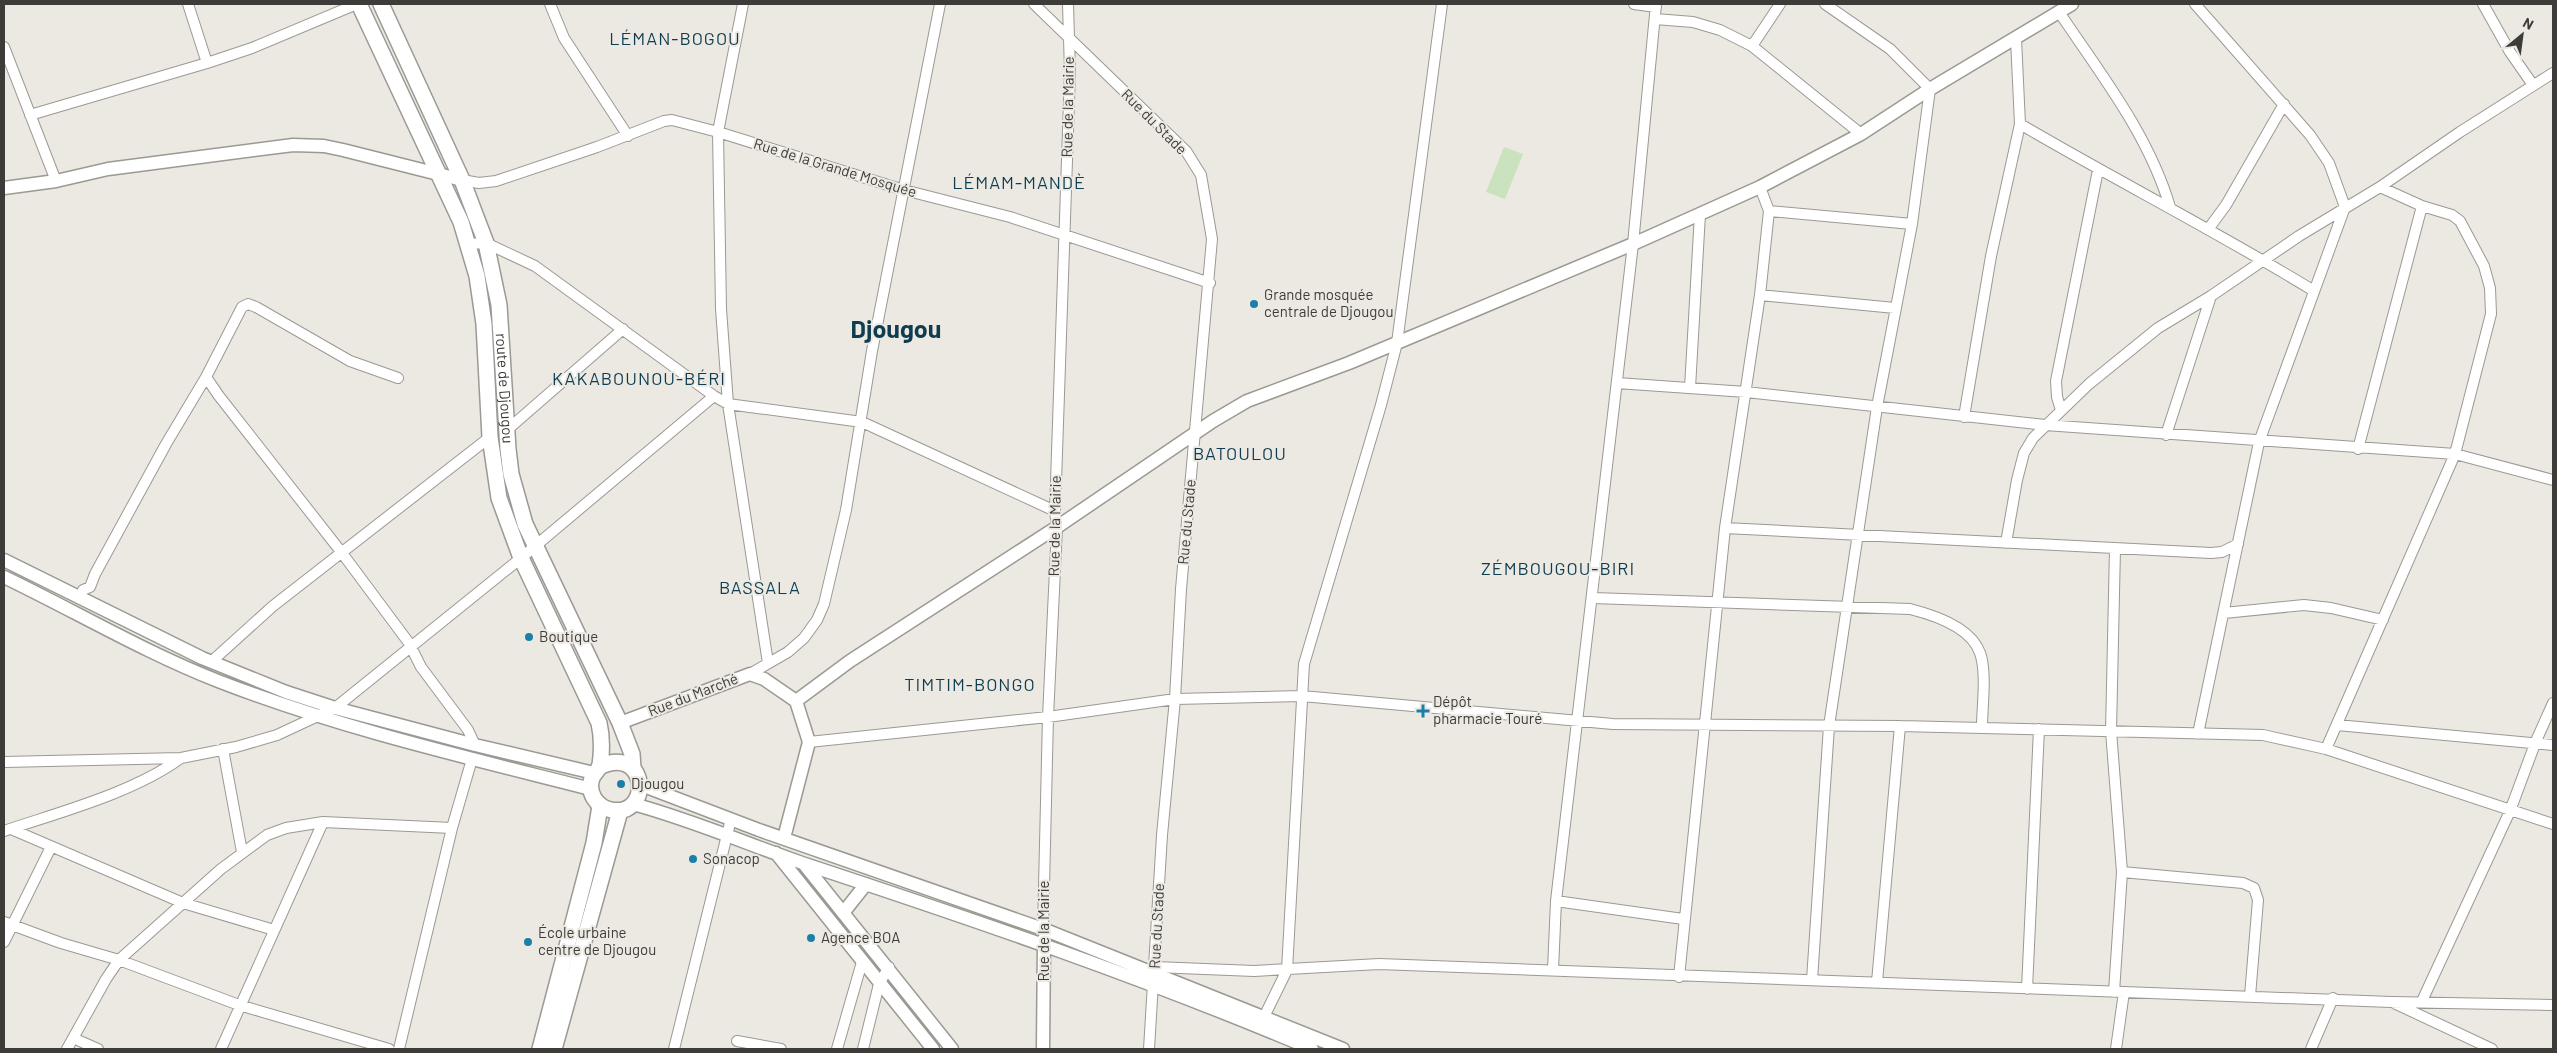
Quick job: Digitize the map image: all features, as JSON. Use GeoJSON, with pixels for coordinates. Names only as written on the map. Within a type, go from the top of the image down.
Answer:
{"type":"FeatureCollection","features":[{"type":"Feature","properties":{"kind":"highway"},"geometry":{"type":"LineString","coordinates":[[358,4],[441,176],[468,244],[477,276],[484,324],[490,437],[499,498],[521,558],[599,723],[602,734],[597,770],[591,789],[600,806],[610,810],[626,807]]}},
{"type":"Feature","properties":{"kind":"highway","name":"route de Djougou"},"geometry":{"type":"LineString","coordinates":[[381,4],[462,180],[486,244],[499,305],[507,430],[515,488],[534,547],[620,723],[632,754],[633,768]]}},
{"type":"Feature","properties":{"kind":"highway"},"geometry":{"type":"LineString","coordinates":[[554,1049],[626,807],[639,795],[640,785],[633,768],[623,762],[610,762],[597,770]]}},
{"type":"Feature","properties":{"kind":"highway"},"geometry":{"type":"LineString","coordinates":[[540,1049],[594,843],[600,806]]}},
{"type":"Feature","properties":{"kind":"main road"},"geometry":{"type":"LineString","coordinates":[[784,838],[809,742],[796,701],[850,661],[1057,527],[1213,421],[1248,401],[1397,343],[1633,244],[1760,187],[1861,134],[1930,89],[2072,4]]}},
{"type":"Feature","properties":{"kind":"main road"},"geometry":{"type":"LineString","coordinates":[[4,188],[108,169],[293,145],[324,146],[462,180]]}},
{"type":"Feature","properties":{"kind":"main road"},"geometry":{"type":"LineString","coordinates":[[4,560],[211,662],[286,692],[335,708],[475,745],[597,770]]}},
{"type":"Feature","properties":{"kind":"main road"},"geometry":{"type":"LineString","coordinates":[[4,578],[170,660],[215,680],[316,717],[395,740],[591,789]]}},
{"type":"Feature","properties":{"kind":"main road","name":"Rue du Marché"},"geometry":{"type":"LineString","coordinates":[[620,723],[750,674],[764,679],[796,701]]}},
{"type":"Feature","properties":{"kind":"main road"},"geometry":{"type":"LineString","coordinates":[[640,785],[730,819],[1043,929],[1260,1021],[1343,1049]]}},
{"type":"Feature","properties":{"kind":"main road"},"geometry":{"type":"LineString","coordinates":[[626,807],[668,814],[1045,946],[1154,976]]}},
{"type":"Feature","properties":{"kind":"main road"},"geometry":{"type":"LineString","coordinates":[[784,838],[843,913],[889,967],[952,1049]]}},
{"type":"Feature","properties":{"kind":"main road"},"geometry":{"type":"LineString","coordinates":[[776,853],[932,1049]]}},
{"type":"Feature","properties":{"kind":"main road"},"geometry":{"type":"LineString","coordinates":[[843,913],[866,884]]}},
{"type":"Feature","properties":{"kind":"main road","name":"Rue de la Mairie"},"geometry":{"type":"LineString","coordinates":[[1043,929],[1045,946],[1043,1049]]}},
{"type":"Feature","properties":{"kind":"main road"},"geometry":{"type":"LineString","coordinates":[[1260,1021],[1312,1049]]}},
{"type":"Feature","properties":{"kind":"street"},"geometry":{"type":"LineString","coordinates":[[188,4],[207,63]]}},
{"type":"Feature","properties":{"kind":"street"},"geometry":{"type":"LineString","coordinates":[[30,115],[207,63],[260,44],[358,4]]}},
{"type":"Feature","properties":{"kind":"street"},"geometry":{"type":"LineString","coordinates":[[550,4],[564,38],[628,136]]}},
{"type":"Feature","properties":{"kind":"street"},"geometry":{"type":"LineString","coordinates":[[743,4],[718,132],[721,300],[728,404],[768,663]]}},
{"type":"Feature","properties":{"kind":"street"},"geometry":{"type":"LineString","coordinates":[[750,674],[788,652],[804,638],[818,620],[824,604],[846,510],[862,422],[872,351],[940,4]]}},
{"type":"Feature","properties":{"kind":"street","name":"Rue du Stade"},"geometry":{"type":"LineString","coordinates":[[1034,4],[1068,39],[1158,122],[1186,151],[1201,175],[1212,239],[1210,283],[1181,589],[1175,698],[1162,835],[1149,1049]]}},
{"type":"Feature","properties":{"kind":"street","name":"Rue de la Mairie"},"geometry":{"type":"LineString","coordinates":[[1043,929],[1048,717],[1057,527],[1055,511],[1070,72],[1068,4]]}},
{"type":"Feature","properties":{"kind":"street"},"geometry":{"type":"LineString","coordinates":[[1260,1021],[1287,970],[1304,664],[1381,405],[1397,343],[1442,4]]}},
{"type":"Feature","properties":{"kind":"street"},"geometry":{"type":"LineString","coordinates":[[1553,970],[1556,901],[1633,244],[1655,19],[1656,5],[1634,4]]}},
{"type":"Feature","properties":{"kind":"street"},"geometry":{"type":"LineString","coordinates":[[1752,46],[1780,4]]}},
{"type":"Feature","properties":{"kind":"street"},"geometry":{"type":"LineString","coordinates":[[1812,980],[1829,726],[1877,407],[1912,224],[1930,89],[1890,49],[1825,4]]}},
{"type":"Feature","properties":{"kind":"street"},"geometry":{"type":"LineString","coordinates":[[2195,4],[2310,135],[2329,163],[2345,207],[2259,442],[2198,734]]}},
{"type":"Feature","properties":{"kind":"street"},"geometry":{"type":"LineString","coordinates":[[2484,4],[2510,52],[2533,86]]}},
{"type":"Feature","properties":{"kind":"street"},"geometry":{"type":"LineString","coordinates":[[2058,12],[2131,121],[2163,184],[2170,207]]}},
{"type":"Feature","properties":{"kind":"street"},"geometry":{"type":"LineString","coordinates":[[1655,19],[1693,22],[1720,30],[1752,46],[1861,134]]}},
{"type":"Feature","properties":{"kind":"street"},"geometry":{"type":"LineString","coordinates":[[1964,417],[1991,256],[2020,124],[2016,39]]}},
{"type":"Feature","properties":{"kind":"street"},"geometry":{"type":"LineString","coordinates":[[4,47],[56,180]]}},
{"type":"Feature","properties":{"kind":"street"},"geometry":{"type":"LineString","coordinates":[[2006,543],[2017,480],[2024,453],[2033,438],[2061,410],[2158,328],[2211,296],[2345,207],[2380,187],[2553,72]]}},
{"type":"Feature","properties":{"kind":"street"},"geometry":{"type":"LineString","coordinates":[[2209,228],[2226,205],[2284,104]]}},
{"type":"Feature","properties":{"kind":"street","name":"Rue de la Grande Mosquée"},"geometry":{"type":"LineString","coordinates":[[462,180],[479,183],[496,181],[628,136],[664,121],[672,120],[718,132],[904,190],[1010,218],[1210,283]]}},
{"type":"Feature","properties":{"kind":"street"},"geometry":{"type":"LineString","coordinates":[[2020,124],[2098,170],[2209,228],[2314,291]]}},
{"type":"Feature","properties":{"kind":"street"},"geometry":{"type":"LineString","coordinates":[[2061,410],[2057,397],[2056,381],[2098,170]]}},
{"type":"Feature","properties":{"kind":"street"},"geometry":{"type":"LineString","coordinates":[[1678,976],[1706,725],[1725,528],[1760,295],[1769,211],[1760,187]]}},
{"type":"Feature","properties":{"kind":"street"},"geometry":{"type":"LineString","coordinates":[[2326,749],[2455,454],[2491,314],[2490,288],[2484,266],[2460,221],[2452,214],[2422,206],[2380,187]]}},
{"type":"Feature","properties":{"kind":"street"},"geometry":{"type":"LineString","coordinates":[[2358,448],[2422,206]]}},
{"type":"Feature","properties":{"kind":"street"},"geometry":{"type":"LineString","coordinates":[[1769,211],[1912,224]]}},
{"type":"Feature","properties":{"kind":"street"},"geometry":{"type":"LineString","coordinates":[[1690,388],[1700,214]]}},
{"type":"Feature","properties":{"kind":"street"},"geometry":{"type":"LineString","coordinates":[[468,244],[486,244],[535,266],[714,396],[728,404],[862,422],[1055,511]]}},
{"type":"Feature","properties":{"kind":"street"},"geometry":{"type":"LineString","coordinates":[[1760,295],[1895,308]]}},
{"type":"Feature","properties":{"kind":"street"},"geometry":{"type":"LineString","coordinates":[[2166,435],[2211,296]]}},
{"type":"Feature","properties":{"kind":"street"},"geometry":{"type":"LineString","coordinates":[[82,598],[83,590],[90,587],[94,574],[166,444],[206,377],[237,312],[242,307],[248,304],[350,362],[398,378]]}},
{"type":"Feature","properties":{"kind":"street"},"geometry":{"type":"LineString","coordinates":[[507,430],[623,329]]}},
{"type":"Feature","properties":{"kind":"street"},"geometry":{"type":"LineString","coordinates":[[206,377],[342,553],[411,648],[421,667],[468,730],[475,745]]}},
{"type":"Feature","properties":{"kind":"street"},"geometry":{"type":"LineString","coordinates":[[1616,383],[1746,392],[2045,425],[2259,442],[2455,454],[2553,480]]}},
{"type":"Feature","properties":{"kind":"street"},"geometry":{"type":"LineString","coordinates":[[4,762],[181,758],[277,735],[335,708],[521,558],[714,396]]}},
{"type":"Feature","properties":{"kind":"street"},"geometry":{"type":"LineString","coordinates":[[211,662],[273,606],[490,437]]}},
{"type":"Feature","properties":{"kind":"street"},"geometry":{"type":"LineString","coordinates":[[1725,528],[1798,530],[1858,536],[2210,553],[2222,552],[2238,544]]}},
{"type":"Feature","properties":{"kind":"street"},"geometry":{"type":"LineString","coordinates":[[2115,548],[2111,731],[2122,872],[2116,1049]]}},
{"type":"Feature","properties":{"kind":"street"},"geometry":{"type":"LineString","coordinates":[[1593,598],[1910,610],[1944,619],[1958,629],[1980,652],[1982,664],[1982,728]]}},
{"type":"Feature","properties":{"kind":"street"},"geometry":{"type":"LineString","coordinates":[[2224,613],[2304,605],[2330,608],[2383,620]]}},
{"type":"Feature","properties":{"kind":"street"},"geometry":{"type":"LineString","coordinates":[[809,742],[1048,717],[1175,698],[1302,696],[1577,722],[1900,726],[2262,735],[2326,749],[2553,824]]}},
{"type":"Feature","properties":{"kind":"street"},"geometry":{"type":"LineString","coordinates":[[2422,1001],[2510,811],[2536,741],[2553,703]]}},
{"type":"Feature","properties":{"kind":"street"},"geometry":{"type":"LineString","coordinates":[[2337,725],[2536,741],[2553,745]]}},
{"type":"Feature","properties":{"kind":"street"},"geometry":{"type":"LineString","coordinates":[[1877,982],[1900,726]]}},
{"type":"Feature","properties":{"kind":"street"},"geometry":{"type":"LineString","coordinates":[[2027,989],[2039,729]]}},
{"type":"Feature","properties":{"kind":"street"},"geometry":{"type":"LineString","coordinates":[[223,749],[242,852]]}},
{"type":"Feature","properties":{"kind":"street"},"geometry":{"type":"LineString","coordinates":[[7,830],[138,783],[165,770],[181,758]]}},
{"type":"Feature","properties":{"kind":"street"},"geometry":{"type":"LineString","coordinates":[[399,1049],[452,828],[472,759]]}},
{"type":"Feature","properties":{"kind":"street"},"geometry":{"type":"LineString","coordinates":[[674,1049],[730,819]]}},
{"type":"Feature","properties":{"kind":"street"},"geometry":{"type":"LineString","coordinates":[[67,1049],[119,960],[242,852],[267,835],[286,828],[323,822],[452,828]]}},
{"type":"Feature","properties":{"kind":"street"},"geometry":{"type":"LineString","coordinates":[[221,1049],[239,1005],[323,822]]}},
{"type":"Feature","properties":{"kind":"street"},"geometry":{"type":"LineString","coordinates":[[7,830],[51,846],[183,903],[274,930]]}},
{"type":"Feature","properties":{"kind":"street"},"geometry":{"type":"LineString","coordinates":[[4,942],[8,924],[51,846]]}},
{"type":"Feature","properties":{"kind":"street"},"geometry":{"type":"LineString","coordinates":[[2122,872],[2243,883],[2254,888],[2258,900],[2250,996]]}},
{"type":"Feature","properties":{"kind":"street"},"geometry":{"type":"LineString","coordinates":[[1556,901],[1683,919]]}},
{"type":"Feature","properties":{"kind":"street"},"geometry":{"type":"LineString","coordinates":[[8,924],[61,943],[119,960],[239,1005],[389,1049]]}},
{"type":"Feature","properties":{"kind":"street"},"geometry":{"type":"LineString","coordinates":[[837,1049],[862,962]]}},
{"type":"Feature","properties":{"kind":"street"},"geometry":{"type":"LineString","coordinates":[[1154,976],[1379,964],[2027,989],[2333,998],[2391,1002],[2422,1001],[2553,1005]]}},
{"type":"Feature","properties":{"kind":"street"},"geometry":{"type":"LineString","coordinates":[[862,1049],[879,984],[889,967]]}},
{"type":"Feature","properties":{"kind":"street"},"geometry":{"type":"LineString","coordinates":[[2311,1049],[2333,998]]}},
{"type":"Feature","properties":{"kind":"street"},"geometry":{"type":"LineString","coordinates":[[2391,1002],[2492,1049]]}},
{"type":"Feature","properties":{"kind":"street"},"geometry":{"type":"LineString","coordinates":[[73,1038],[98,1049]]}},
{"type":"Feature","properties":{"kind":"street"},"geometry":{"type":"LineString","coordinates":[[737,1040],[781,1049]]}},
{"type":"Feature","properties":{"kind":"green space"},"geometry":{"type":"Polygon","coordinates":[[[1504,147],[1523,154],[1505,199],[1486,192],[1504,147]]]}},
{"type":"Feature","properties":{"kind":"place","name":"Grande mosquée centrale de Djougou"},"geometry":{"type":"Point","coordinates":[1254,304]}},
{"type":"Feature","properties":{"kind":"place","name":"Boutique"},"geometry":{"type":"Point","coordinates":[529,637]}},
{"type":"Feature","properties":{"kind":"place","name":"Dépôt pharmacie Touré"},"geometry":{"type":"Point","coordinates":[1423,711]}},
{"type":"Feature","properties":{"kind":"place","name":"Djougou"},"geometry":{"type":"Point","coordinates":[621,784]}},
{"type":"Feature","properties":{"kind":"place","name":"Sonacop"},"geometry":{"type":"Point","coordinates":[693,859]}},
{"type":"Feature","properties":{"kind":"place","name":"Agence BOA"},"geometry":{"type":"Point","coordinates":[811,938]}},
{"type":"Feature","properties":{"kind":"place","name":"École urbaine centre de Djougou"},"geometry":{"type":"Point","coordinates":[528,942]}},
{"type":"Feature","properties":{"kind":"district","name":"LÉMAN-BOGOU"},"geometry":{"type":"Point","coordinates":[675,39]}},
{"type":"Feature","properties":{"kind":"district","name":"LÉMAM-MANDÈ"},"geometry":{"type":"Point","coordinates":[1019,183]}},
{"type":"Feature","properties":{"kind":"district","name":"Djougou"},"geometry":{"type":"Point","coordinates":[896,329]}},
{"type":"Feature","properties":{"kind":"district","name":"KAKABOUNOU-BÉRI"},"geometry":{"type":"Point","coordinates":[639,379]}},
{"type":"Feature","properties":{"kind":"district","name":"BATOULOU"},"geometry":{"type":"Point","coordinates":[1240,454]}},
{"type":"Feature","properties":{"kind":"district","name":"ZÉMBOUGOU-BIRI"},"geometry":{"type":"Point","coordinates":[1558,569]}},
{"type":"Feature","properties":{"kind":"district","name":"BASSALA"},"geometry":{"type":"Point","coordinates":[760,588]}},
{"type":"Feature","properties":{"kind":"district","name":"TIMTIM-BONGO"},"geometry":{"type":"Point","coordinates":[970,685]}}]}
